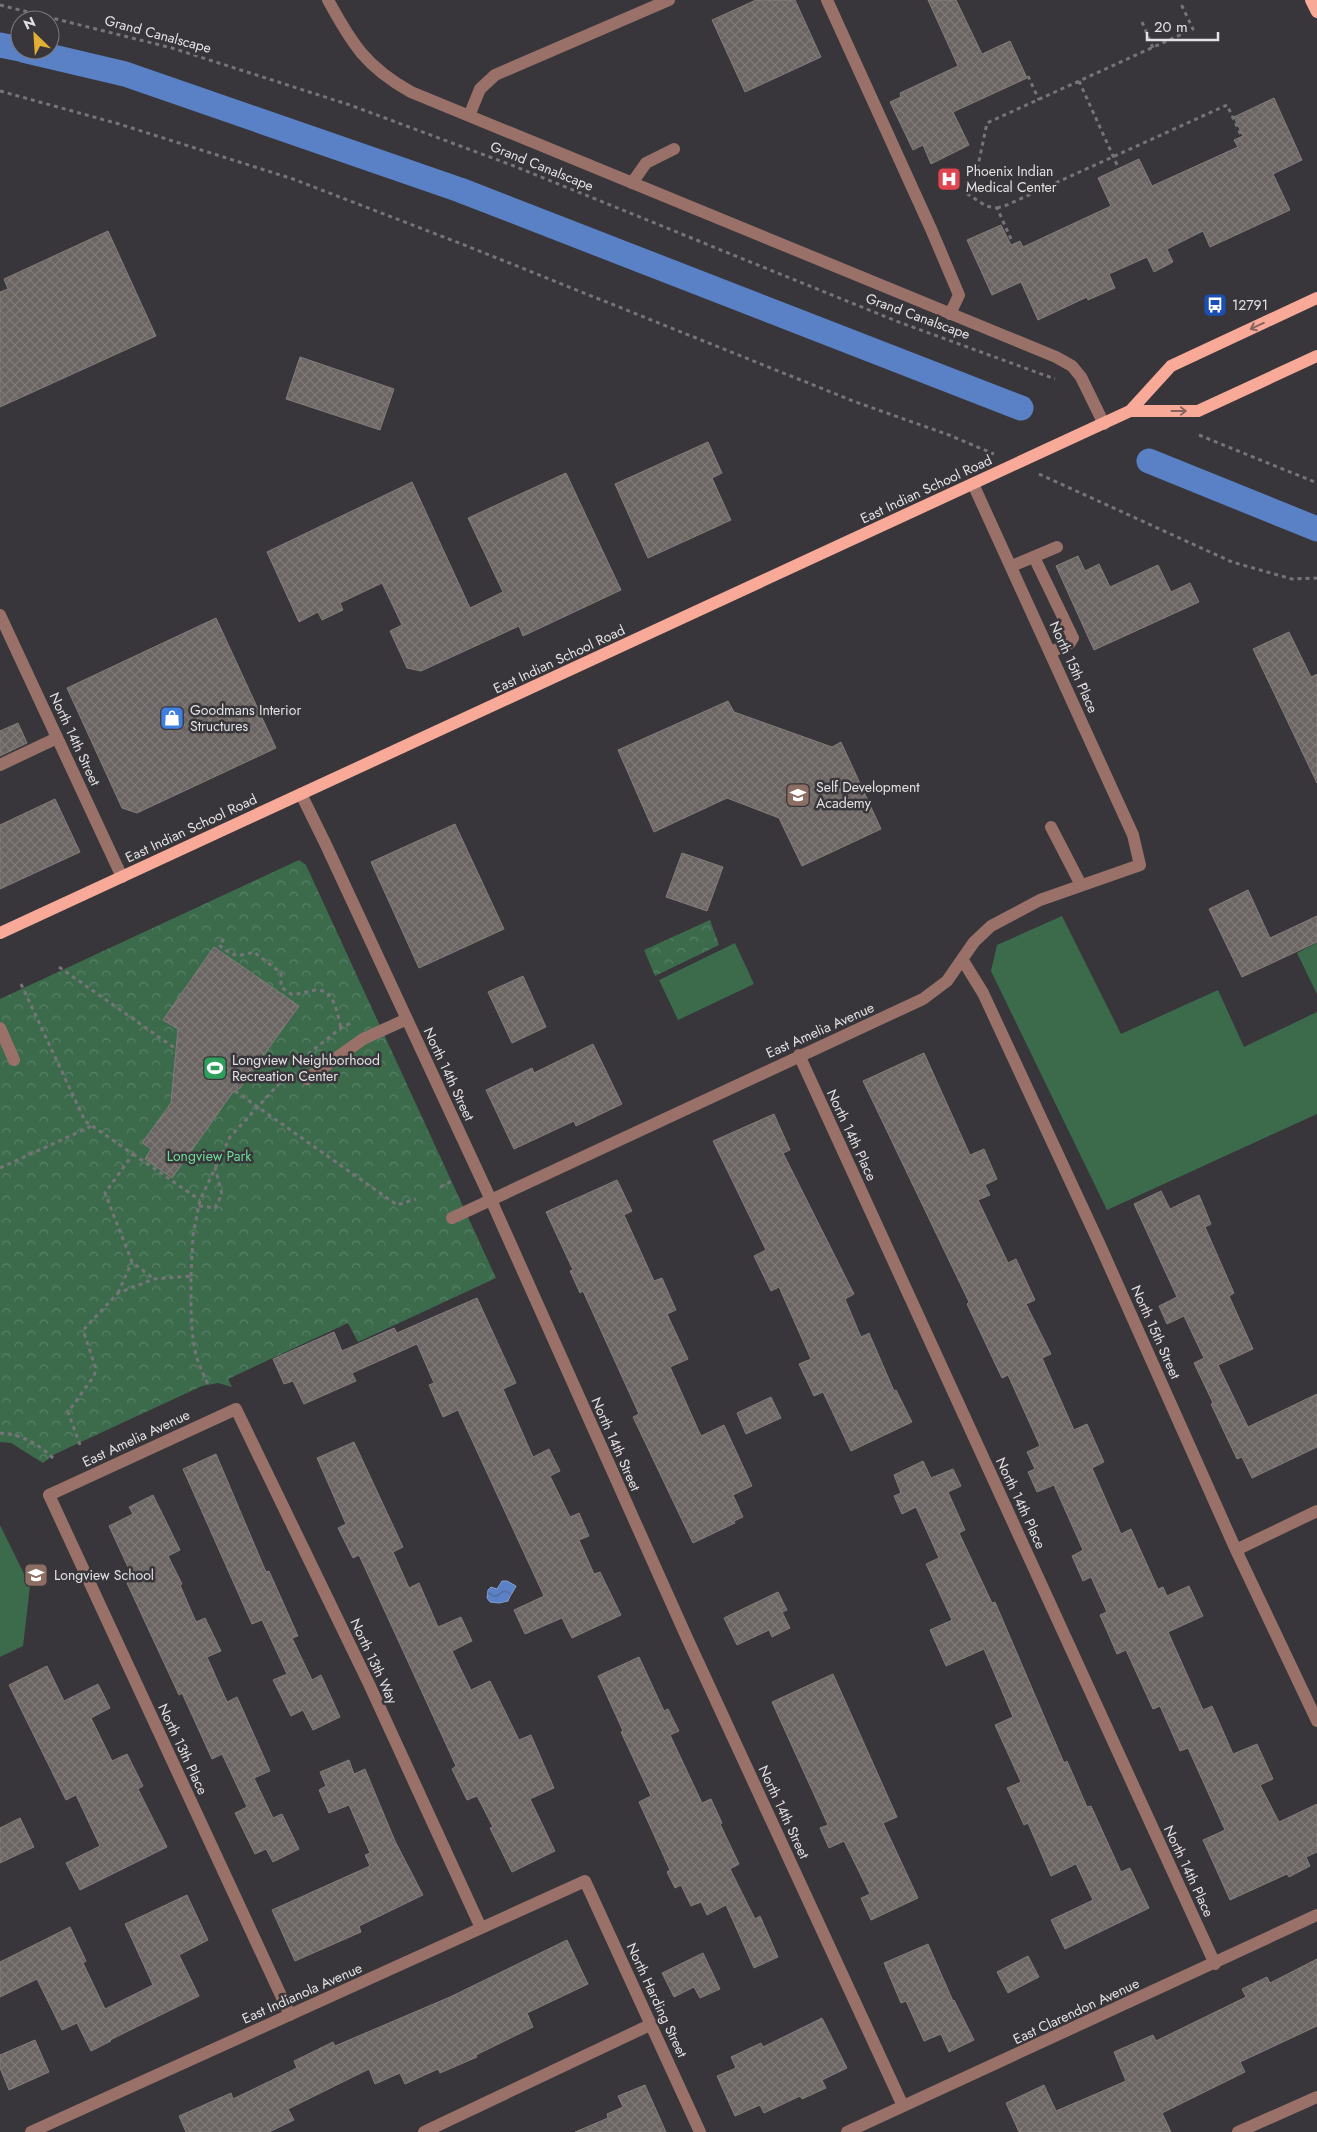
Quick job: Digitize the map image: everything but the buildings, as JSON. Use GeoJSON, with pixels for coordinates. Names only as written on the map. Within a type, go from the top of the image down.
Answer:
{"type":"FeatureCollection","features":[{"type":"Feature","properties":{"kind":"main road"},"geometry":{"type":"LineString","coordinates":[[1312,0],[1317,12]]}},
{"type":"Feature","properties":{"kind":"main road","name":"East Indian School Road"},"geometry":{"type":"LineString","coordinates":[[0,933],[1104,424],[1130,411],[1171,366],[1317,298]]}},
{"type":"Feature","properties":{"kind":"main road","name":"East Indian School Road"},"geometry":{"type":"LineString","coordinates":[[1130,411],[1198,411],[1317,356]]}},
{"type":"Feature","properties":{"kind":"street"},"geometry":{"type":"LineString","coordinates":[[328,0],[346,34],[357,48],[387,79],[410,92],[1056,357],[1072,366],[1081,377],[1104,424]]}},
{"type":"Feature","properties":{"kind":"street"},"geometry":{"type":"LineString","coordinates":[[469,116],[480,90],[495,75],[669,0]]}},
{"type":"Feature","properties":{"kind":"street"},"geometry":{"type":"LineString","coordinates":[[827,0],[932,229],[959,295],[950,314]]}},
{"type":"Feature","properties":{"kind":"street"},"geometry":{"type":"LineString","coordinates":[[632,183],[646,163],[674,149]]}},
{"type":"Feature","properties":{"kind":"street","name":"North 15th Place"},"geometry":{"type":"LineString","coordinates":[[973,484],[1134,835],[1140,865]]}},
{"type":"Feature","properties":{"kind":"street"},"geometry":{"type":"LineString","coordinates":[[1012,566],[1057,547]]}},
{"type":"Feature","properties":{"kind":"street"},"geometry":{"type":"LineString","coordinates":[[1034,557],[1073,638],[1070,643],[1051,652]]}},
{"type":"Feature","properties":{"kind":"street","name":"North 14th Street"},"geometry":{"type":"LineString","coordinates":[[0,615],[122,877]]}},
{"type":"Feature","properties":{"kind":"street"},"geometry":{"type":"LineString","coordinates":[[0,765],[57,738]]}},
{"type":"Feature","properties":{"kind":"street","name":"North 14th Street"},"geometry":{"type":"LineString","coordinates":[[300,794],[326,845],[491,1200],[691,1646],[903,2106]]}},
{"type":"Feature","properties":{"kind":"street"},"geometry":{"type":"LineString","coordinates":[[1051,827],[1081,885]]}},
{"type":"Feature","properties":{"kind":"street","name":"East Amelia Avenue"},"geometry":{"type":"LineString","coordinates":[[452,1218],[799,1055],[923,999],[947,981],[974,942],[991,926],[1040,900],[1140,865]]}},
{"type":"Feature","properties":{"kind":"street","name":"North 15th Street"},"geometry":{"type":"LineString","coordinates":[[962,959],[983,993],[1099,1243],[1236,1550],[1317,1720]]}},
{"type":"Feature","properties":{"kind":"street"},"geometry":{"type":"LineString","coordinates":[[307,1079],[363,1039],[407,1019]]}},
{"type":"Feature","properties":{"kind":"street"},"geometry":{"type":"LineString","coordinates":[[0,1028],[14,1060]]}},
{"type":"Feature","properties":{"kind":"street","name":"North 14th Place"},"geometry":{"type":"LineString","coordinates":[[799,1055],[1215,1964]]}},
{"type":"Feature","properties":{"kind":"street","name":"East Amelia Avenue"},"geometry":{"type":"LineString","coordinates":[[49,1495],[236,1409]]}},
{"type":"Feature","properties":{"kind":"street","name":"North 13th Way"},"geometry":{"type":"LineString","coordinates":[[236,1409],[369,1684],[481,1928]]}},
{"type":"Feature","properties":{"kind":"street","name":"North 13th Place"},"geometry":{"type":"LineString","coordinates":[[49,1495],[290,2015]]}},
{"type":"Feature","properties":{"kind":"street"},"geometry":{"type":"LineString","coordinates":[[1236,1550],[1317,1511]]}},
{"type":"Feature","properties":{"kind":"street","name":"East Indianola Avenue"},"geometry":{"type":"LineString","coordinates":[[31,2132],[585,1880]]}},
{"type":"Feature","properties":{"kind":"street","name":"North Harding Street"},"geometry":{"type":"LineString","coordinates":[[585,1880],[700,2132]]}},
{"type":"Feature","properties":{"kind":"street","name":"East Clarendon Avenue"},"geometry":{"type":"LineString","coordinates":[[847,2132],[1215,1964],[1317,1915]]}},
{"type":"Feature","properties":{"kind":"street"},"geometry":{"type":"LineString","coordinates":[[424,2132],[652,2024]]}},
{"type":"Feature","properties":{"kind":"street"},"geometry":{"type":"LineString","coordinates":[[1238,2132],[1317,2097]]}},
{"type":"Feature","properties":{"kind":"path"},"geometry":{"type":"LineString","coordinates":[[1181,4],[1193,29],[987,122],[975,180],[966,193],[986,206],[997,208],[1007,206],[1227,105],[1241,134]]}},
{"type":"Feature","properties":{"kind":"path","name":"Grand Canalscape"},"geometry":{"type":"LineString","coordinates":[[0,5],[172,48],[350,105],[514,166],[783,276],[1062,383]]}},
{"type":"Feature","properties":{"kind":"path"},"geometry":{"type":"LineString","coordinates":[[1142,22],[1153,48]]}},
{"type":"Feature","properties":{"kind":"path"},"geometry":{"type":"LineString","coordinates":[[1028,76],[1039,100]]}},
{"type":"Feature","properties":{"kind":"path"},"geometry":{"type":"LineString","coordinates":[[1079,81],[1118,167]]}},
{"type":"Feature","properties":{"kind":"path"},"geometry":{"type":"LineString","coordinates":[[0,92],[119,124],[293,179],[467,246],[844,398],[961,440]]}},
{"type":"Feature","properties":{"kind":"path"},"geometry":{"type":"LineString","coordinates":[[997,208],[1011,239]]}},
{"type":"Feature","properties":{"kind":"path"},"geometry":{"type":"LineString","coordinates":[[1199,435],[1317,483]]}},
{"type":"Feature","properties":{"kind":"path"},"geometry":{"type":"LineString","coordinates":[[1075,490],[1232,562],[1292,579],[1317,578]]}},
{"type":"Feature","properties":{"kind":"path"},"geometry":{"type":"LineString","coordinates":[[224,939],[220,945],[231,955],[238,956],[254,952],[281,973],[281,987],[292,994],[318,990],[327,993],[333,1001],[340,1028]]}},
{"type":"Feature","properties":{"kind":"path"},"geometry":{"type":"LineString","coordinates":[[59,967],[176,1049]]}},
{"type":"Feature","properties":{"kind":"path"},"geometry":{"type":"LineString","coordinates":[[21,984],[85,1121],[200,1200]]}},
{"type":"Feature","properties":{"kind":"path"},"geometry":{"type":"LineString","coordinates":[[302,1059],[340,1028],[352,1023]]}},
{"type":"Feature","properties":{"kind":"path"},"geometry":{"type":"LineString","coordinates":[[209,1387],[197,1358],[194,1345],[191,1302],[193,1236],[200,1200],[230,1137],[293,1069]]}},
{"type":"Feature","properties":{"kind":"path"},"geometry":{"type":"LineString","coordinates":[[235,1091],[397,1205],[416,1199]]}},
{"type":"Feature","properties":{"kind":"path"},"geometry":{"type":"LineString","coordinates":[[0,1168],[92,1126]]}},
{"type":"Feature","properties":{"kind":"path"},"geometry":{"type":"LineString","coordinates":[[133,1154],[105,1193],[132,1262],[154,1279]]}},
{"type":"Feature","properties":{"kind":"path"},"geometry":{"type":"LineString","coordinates":[[199,1206],[215,1208],[222,1194],[215,1168]]}},
{"type":"Feature","properties":{"kind":"path"},"geometry":{"type":"LineString","coordinates":[[440,1187],[454,1180]]}},
{"type":"Feature","properties":{"kind":"path"},"geometry":{"type":"LineString","coordinates":[[80,1445],[68,1412],[94,1376],[96,1370],[84,1333],[85,1328],[118,1293],[132,1262]]}},
{"type":"Feature","properties":{"kind":"path"},"geometry":{"type":"LineString","coordinates":[[118,1293],[154,1279],[191,1276]]}},
{"type":"Feature","properties":{"kind":"path"},"geometry":{"type":"LineString","coordinates":[[0,1433],[15,1435],[30,1441],[54,1459]]}},
{"type":"Feature","properties":{"kind":"green space","name":"Longview Park"},"geometry":{"type":"Polygon","coordinates":[[[299,860],[306,865],[496,1278],[358,1342],[348,1323],[228,1379],[232,1387],[218,1383],[202,1386],[55,1454],[43,1463],[11,1443],[0,1442],[0,999],[299,860]]]}},
{"type":"Feature","properties":{"kind":"green space"},"geometry":{"type":"Polygon","coordinates":[[[1062,916],[1121,1034],[1218,990],[1244,1047],[1317,1012],[1317,1114],[1107,1210],[991,971],[997,945],[1062,916]]]}},
{"type":"Feature","properties":{"kind":"green space"},"geometry":{"type":"Polygon","coordinates":[[[710,920],[719,945],[655,976],[644,950],[710,920]]]}},
{"type":"Feature","properties":{"kind":"green space"},"geometry":{"type":"Polygon","coordinates":[[[735,943],[754,984],[678,1020],[659,980],[735,943]]]}},
{"type":"Feature","properties":{"kind":"green space"},"geometry":{"type":"Polygon","coordinates":[[[1317,943],[1317,994],[1297,953],[1317,943]]]}},
{"type":"Feature","properties":{"kind":"green space"},"geometry":{"type":"Polygon","coordinates":[[[0,1525],[30,1586],[23,1646],[0,1657],[0,1525]]]}},
{"type":"Feature","properties":{"kind":"water"},"geometry":{"type":"Polygon","coordinates":[[[502,1581],[507,1581],[516,1586],[508,1601],[490,1602],[487,1598],[488,1590],[491,1587],[497,1589],[502,1581]]]}},
{"type":"Feature","properties":{"kind":"waterway"},"geometry":{"type":"LineString","coordinates":[[0,45],[10,47]]}},
{"type":"Feature","properties":{"kind":"waterway"},"geometry":{"type":"LineString","coordinates":[[60,59],[125,74],[460,190],[1021,408]]}},
{"type":"Feature","properties":{"kind":"waterway"},"geometry":{"type":"LineString","coordinates":[[1149,461],[1317,529]]}},
{"type":"Feature","properties":{"kind":"place","name":"Phoenix Indian Medical Center"},"geometry":{"type":"Point","coordinates":[949,179]}},
{"type":"Feature","properties":{"kind":"place","name":"12791"},"geometry":{"type":"Point","coordinates":[1215,305]}},
{"type":"Feature","properties":{"kind":"place","name":"Goodmans Interior Structures"},"geometry":{"type":"Point","coordinates":[172,718]}},
{"type":"Feature","properties":{"kind":"place","name":"Self Development Academy"},"geometry":{"type":"Point","coordinates":[798,795]}},
{"type":"Feature","properties":{"kind":"place","name":"Longview Neighborhood Recreation Center"},"geometry":{"type":"Point","coordinates":[215,1068]}},
{"type":"Feature","properties":{"kind":"place","name":"Longview School"},"geometry":{"type":"Point","coordinates":[36,1575]}}]}
